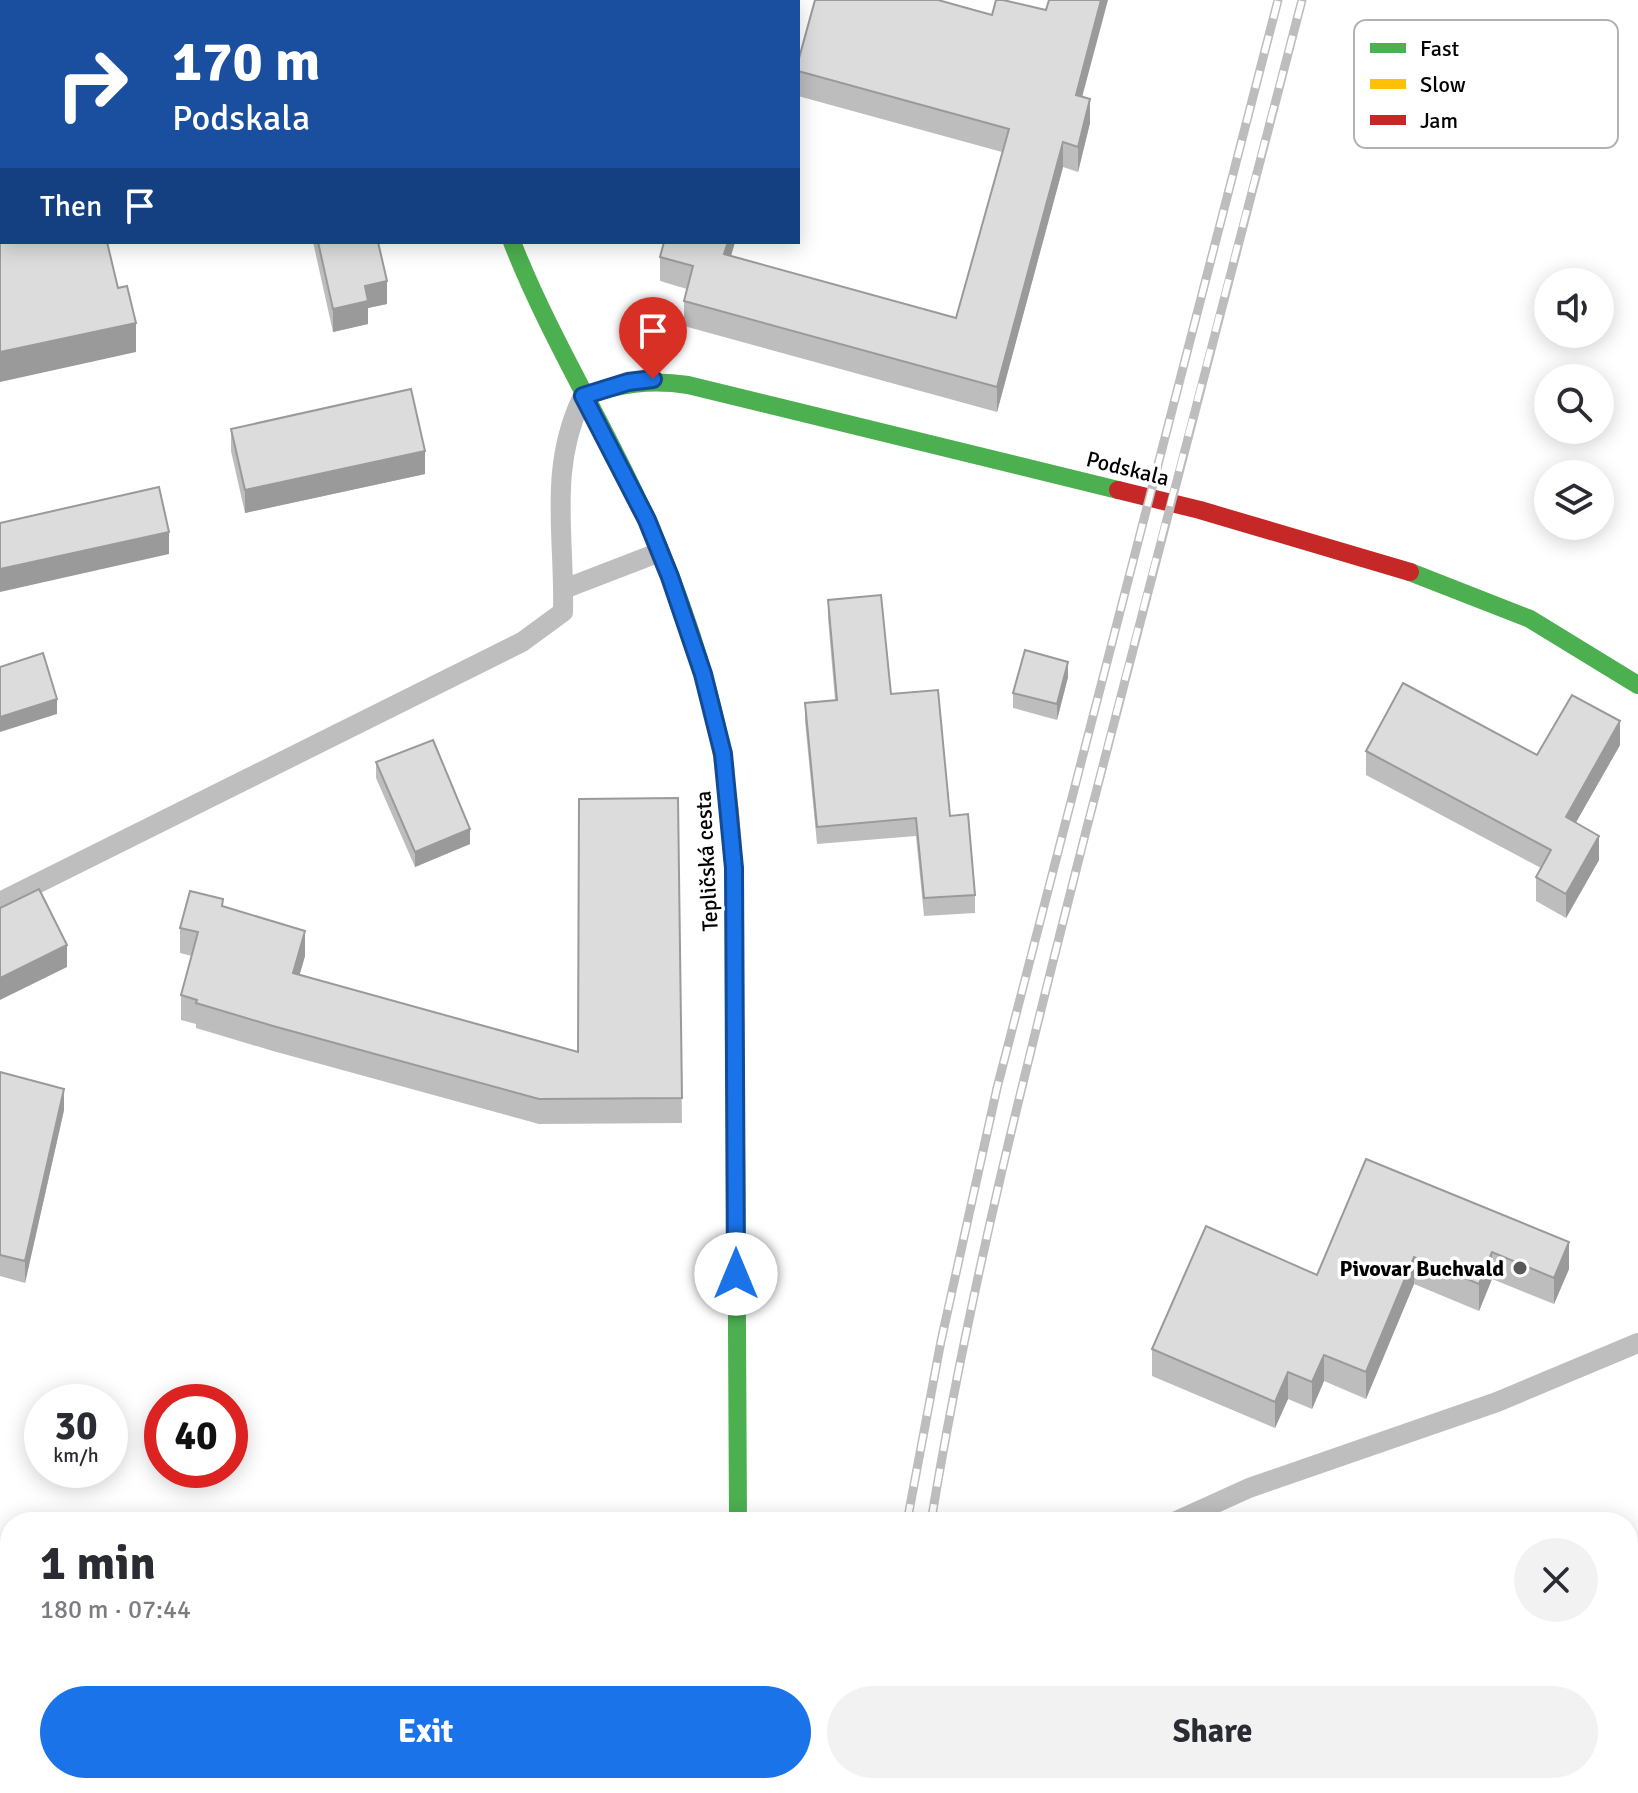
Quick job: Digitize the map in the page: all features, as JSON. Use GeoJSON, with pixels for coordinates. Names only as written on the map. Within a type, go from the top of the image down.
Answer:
{"type":"FeatureCollection","features":[{"type":"Feature","properties":{"kind":"street","name":"Tepličská cesta"},"geometry":{"type":"LineString","coordinates":[[513,244],[531,291],[647,520],[695,648],[723,754],[734,868],[738,1512]]}},
{"type":"Feature","properties":{"kind":"street","name":"Podskala"},"geometry":{"type":"LineString","coordinates":[[583,396],[653,379],[676,383],[1200,510],[1394,565],[1530,619],[1638,685]]}},
{"type":"Feature","properties":{"kind":"lane"},"geometry":{"type":"LineString","coordinates":[[0,902],[522,642],[563,612],[559,481],[571,422],[583,396]]}},
{"type":"Feature","properties":{"kind":"lane"},"geometry":{"type":"LineString","coordinates":[[564,589],[660,552]]}},
{"type":"Feature","properties":{"kind":"lane"},"geometry":{"type":"LineString","coordinates":[[1196,1512],[1249,1488],[1497,1402],[1638,1343]]}},
{"type":"Feature","properties":{"kind":"building"},"geometry":{"type":"Polygon","coordinates":[[[815,0],[938,0],[992,15],[996,0],[1046,10],[1049,0],[1101,0],[1076,95],[1090,99],[1078,147],[1063,142],[997,387],[684,301],[693,266],[660,257],[663,244],[727,244],[724,254],[956,318],[1009,129],[800,72],[800,55],[815,0]]]}},
{"type":"Feature","properties":{"kind":"building"},"geometry":{"type":"Polygon","coordinates":[[[0,244],[107,244],[118,288],[127,286],[136,323],[0,352],[0,244]]]}},
{"type":"Feature","properties":{"kind":"building"},"geometry":{"type":"Polygon","coordinates":[[[318,244],[378,244],[387,281],[365,286],[368,301],[333,309],[318,244]]]}},
{"type":"Feature","properties":{"kind":"building"},"geometry":{"type":"Polygon","coordinates":[[[411,389],[425,451],[245,490],[231,429],[411,389]]]}},
{"type":"Feature","properties":{"kind":"building"},"geometry":{"type":"Polygon","coordinates":[[[159,487],[169,532],[0,569],[0,523],[159,487]]]}},
{"type":"Feature","properties":{"kind":"building"},"geometry":{"type":"Polygon","coordinates":[[[881,595],[891,694],[938,690],[950,816],[968,814],[975,895],[924,898],[916,818],[817,827],[805,703],[837,700],[828,600],[881,595]]]}},
{"type":"Feature","properties":{"kind":"building"},"geometry":{"type":"Polygon","coordinates":[[[1025,650],[1068,662],[1057,704],[1013,693],[1025,650]]]}},
{"type":"Feature","properties":{"kind":"building"},"geometry":{"type":"Polygon","coordinates":[[[43,653],[57,699],[0,717],[0,667],[43,653]]]}},
{"type":"Feature","properties":{"kind":"building"},"geometry":{"type":"Polygon","coordinates":[[[1403,683],[1537,755],[1572,695],[1620,721],[1566,817],[1599,836],[1566,894],[1536,877],[1551,850],[1366,751],[1403,683]]]}},
{"type":"Feature","properties":{"kind":"building"},"geometry":{"type":"Polygon","coordinates":[[[433,740],[470,829],[415,852],[376,762],[433,740]]]}},
{"type":"Feature","properties":{"kind":"building"},"geometry":{"type":"Polygon","coordinates":[[[678,798],[682,1098],[539,1099],[273,1026],[196,1003],[197,1000],[181,995],[198,932],[180,928],[190,891],[223,899],[222,906],[305,931],[293,973],[578,1052],[579,799],[678,798]]]}},
{"type":"Feature","properties":{"kind":"building"},"geometry":{"type":"Polygon","coordinates":[[[39,889],[67,945],[0,978],[0,908],[39,889]]]}},
{"type":"Feature","properties":{"kind":"building"},"geometry":{"type":"Polygon","coordinates":[[[0,1072],[64,1089],[25,1261],[0,1255],[0,1072]]]}},
{"type":"Feature","properties":{"kind":"building"},"geometry":{"type":"Polygon","coordinates":[[[1366,1159],[1569,1242],[1554,1278],[1492,1252],[1479,1284],[1414,1257],[1366,1372],[1324,1355],[1312,1382],[1288,1372],[1275,1402],[1152,1349],[1206,1226],[1317,1275],[1366,1159]]]}},
{"type":"Feature","properties":{"kind":"railway"},"geometry":{"type":"LineString","coordinates":[[909,1512],[941,1341],[997,1088],[1278,0]]}},
{"type":"Feature","properties":{"kind":"railway"},"geometry":{"type":"LineString","coordinates":[[933,1512],[981,1261],[1021,1089],[1302,0]]}},
{"type":"Feature","properties":{"kind":"traffic: fast"},"geometry":{"type":"LineString","coordinates":[[513,244],[543,313],[632,487],[659,548],[697,654],[719,736]]}},
{"type":"Feature","properties":{"kind":"traffic: fast"},"geometry":{"type":"LineString","coordinates":[[583,396],[635,384],[661,382],[688,385],[1118,490]]}},
{"type":"Feature","properties":{"kind":"traffic: fast"},"geometry":{"type":"LineString","coordinates":[[1410,572],[1530,619],[1638,685]]}},
{"type":"Feature","properties":{"kind":"traffic: fast"},"geometry":{"type":"LineString","coordinates":[[736,1139],[738,1512]]}},
{"type":"Feature","properties":{"kind":"traffic: slow"},"geometry":{"type":"LineString","coordinates":[[719,736],[730,811],[734,868],[736,1139]]}},
{"type":"Feature","properties":{"kind":"traffic: jam"},"geometry":{"type":"LineString","coordinates":[[1118,490],[1200,510],[1410,572]]}},
{"type":"Feature","properties":{"kind":"place","name":"Pivovar Buchvald"},"geometry":{"type":"Point","coordinates":[1520,1268]}},
{"type":"Feature","properties":{"kind":"route"},"geometry":{"type":"LineString","coordinates":[[653,379],[628,382],[583,396],[647,520],[670,577],[711,700],[723,754],[734,868],[736,1274]]}}]}
